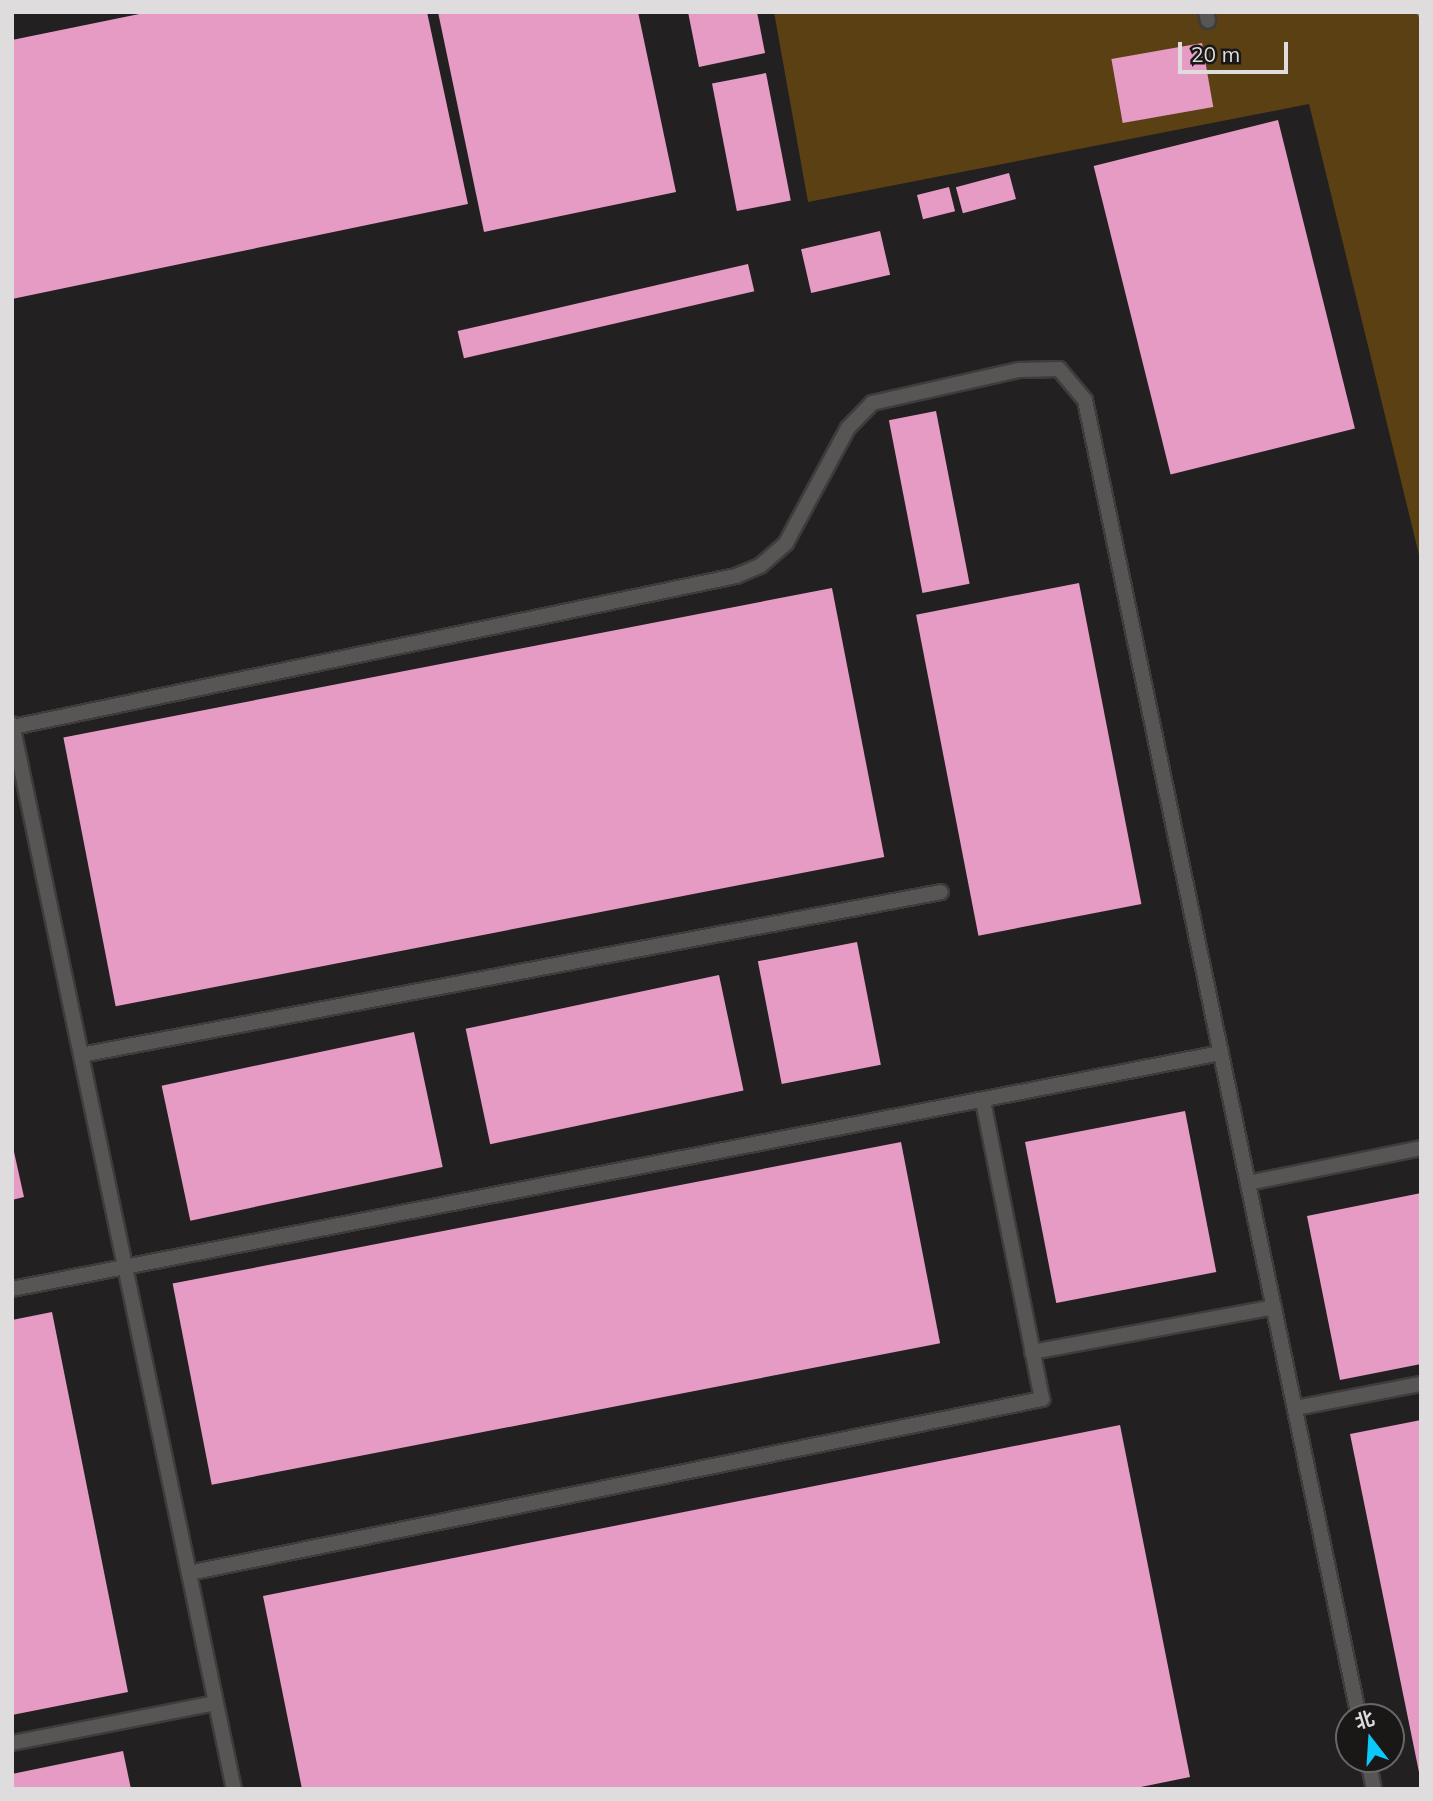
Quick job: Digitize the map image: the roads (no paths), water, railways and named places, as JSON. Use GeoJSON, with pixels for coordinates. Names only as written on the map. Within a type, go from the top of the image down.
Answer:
{"type":"FeatureCollection","features":[{"type":"Feature","properties":{"kind":"lane"},"geometry":{"type":"LineString","coordinates":[[234,1789],[13,726],[736,576],[760,566],[786,543],[848,428],[873,403],[1019,370],[1059,369],[1085,400],[1356,1703]]}},
{"type":"Feature","properties":{"kind":"lane"},"geometry":{"type":"LineString","coordinates":[[81,1055],[941,892]]}},
{"type":"Feature","properties":{"kind":"lane"},"geometry":{"type":"LineString","coordinates":[[12,1289],[1221,1053]]}},
{"type":"Feature","properties":{"kind":"lane"},"geometry":{"type":"LineString","coordinates":[[189,1573],[1042,1399],[983,1100]]}},
{"type":"Feature","properties":{"kind":"lane"},"geometry":{"type":"LineString","coordinates":[[1248,1183],[1421,1148]]}},
{"type":"Feature","properties":{"kind":"lane"},"geometry":{"type":"LineString","coordinates":[[1032,1352],[1274,1307]]}},
{"type":"Feature","properties":{"kind":"lane"},"geometry":{"type":"LineString","coordinates":[[1295,1408],[1421,1384]]}},
{"type":"Feature","properties":{"kind":"lane"},"geometry":{"type":"LineString","coordinates":[[12,1743],[216,1703]]}}]}
